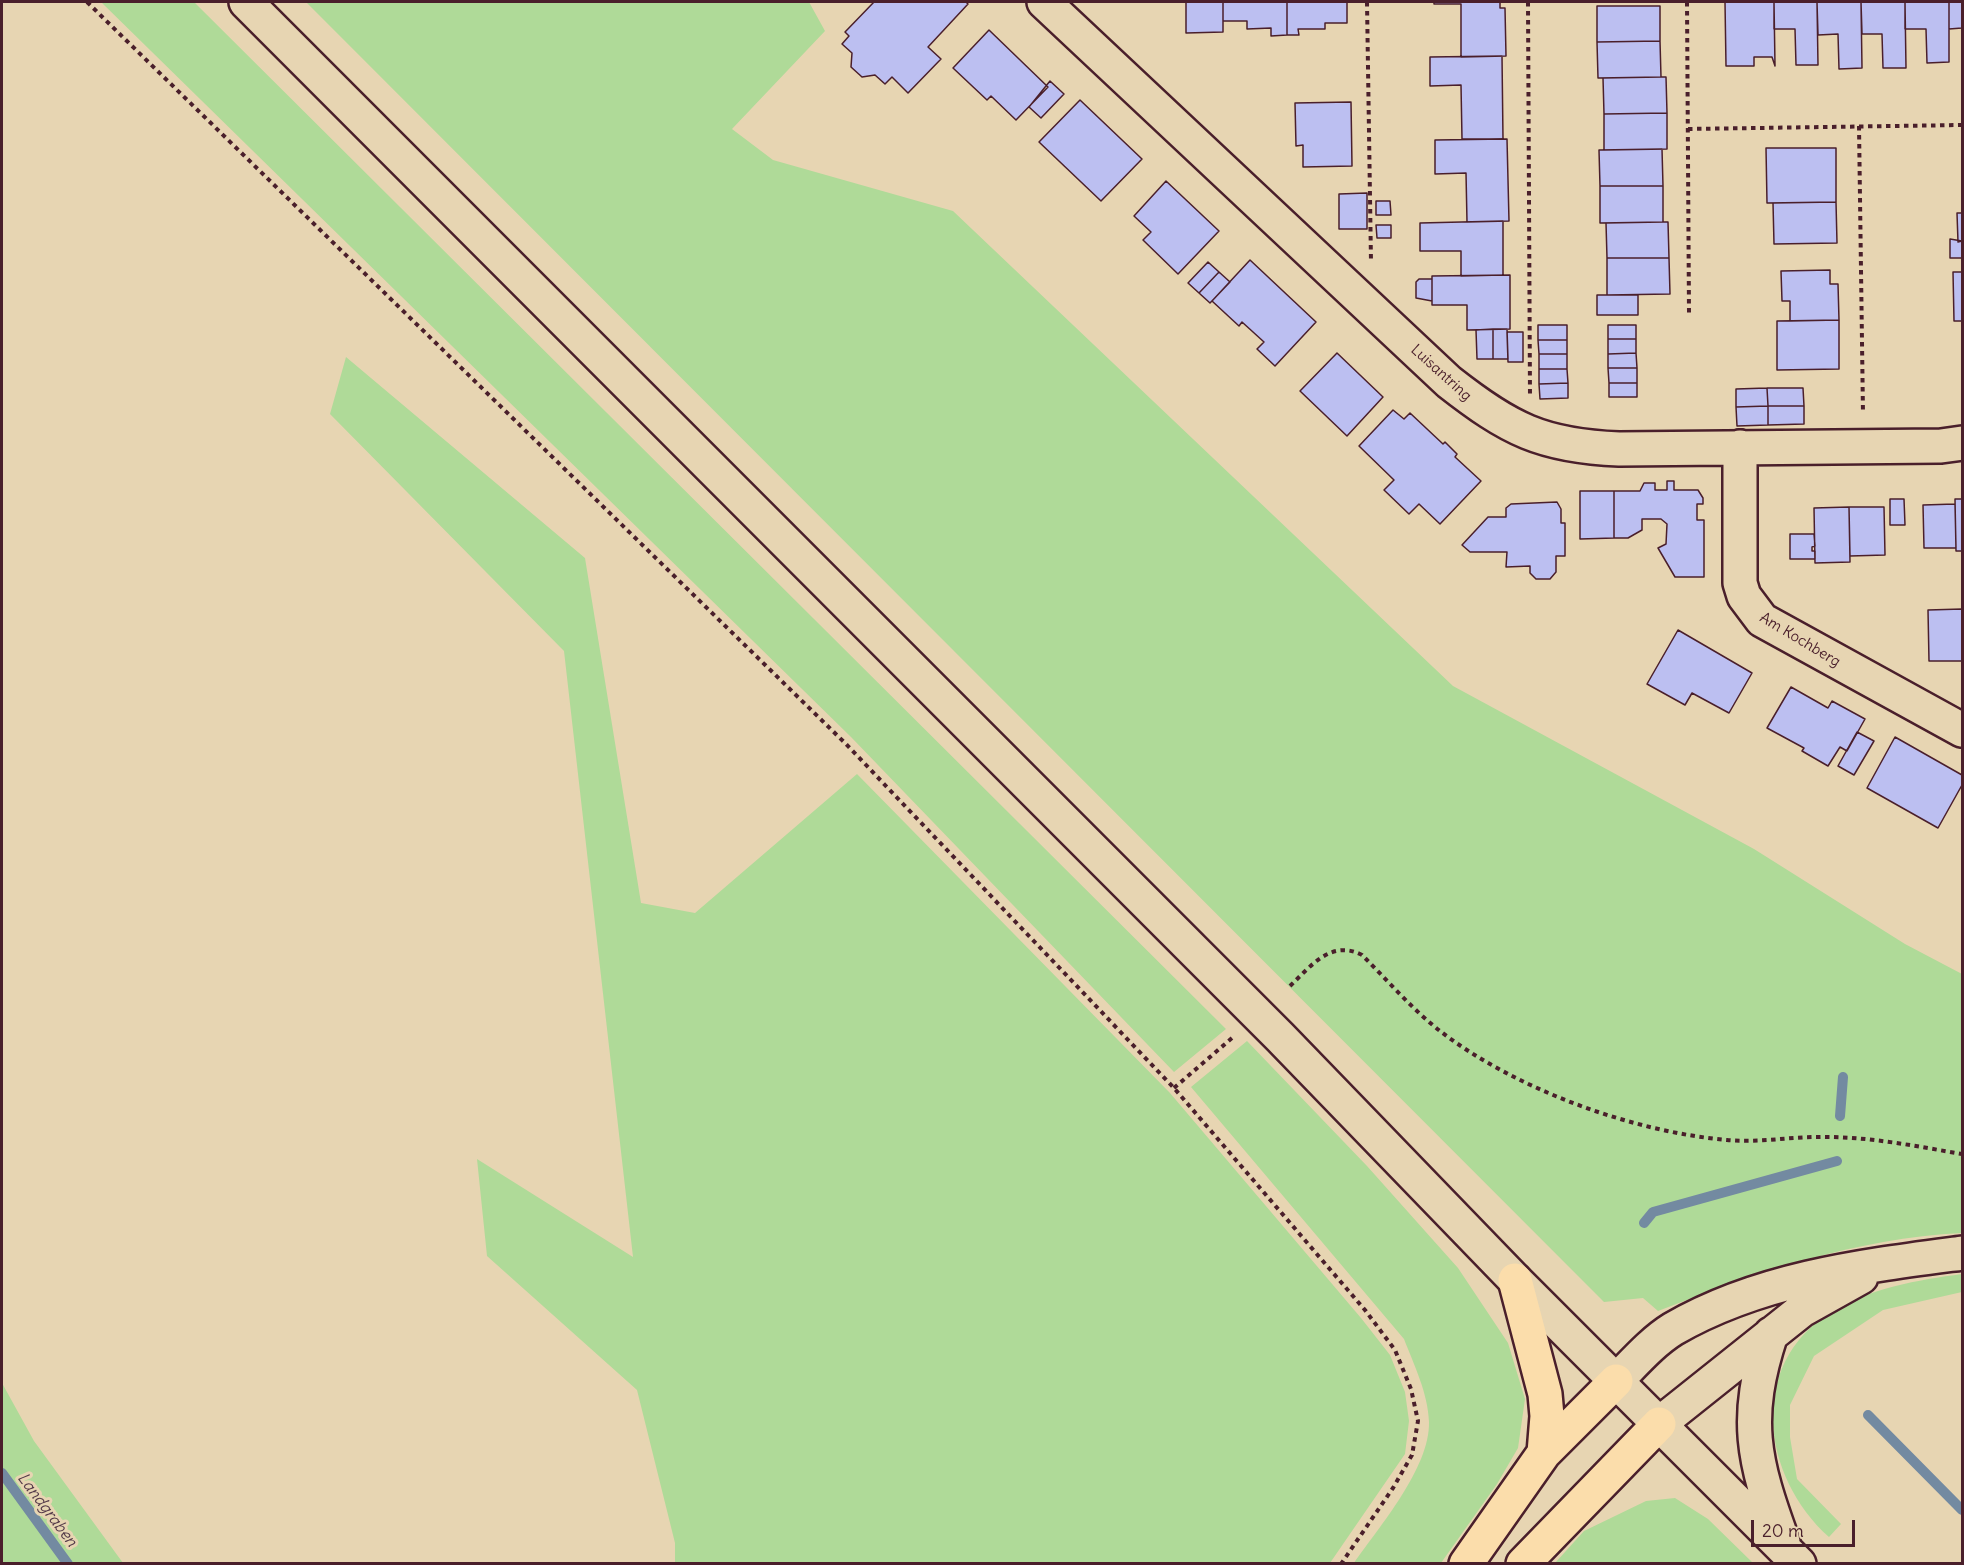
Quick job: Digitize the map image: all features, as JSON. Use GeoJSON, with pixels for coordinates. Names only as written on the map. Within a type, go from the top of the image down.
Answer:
{"type":"FeatureCollection","features":[{"type":"Feature","properties":{"kind":"highway"},"geometry":{"type":"LineString","coordinates":[[1515,1280],[1545,1394],[1547,1416],[1544,1454]]}},
{"type":"Feature","properties":{"kind":"highway"},"geometry":{"type":"LineString","coordinates":[[1466,1563],[1544,1454],[1616,1381]]}},
{"type":"Feature","properties":{"kind":"highway"},"geometry":{"type":"LineString","coordinates":[[1523,1563],[1659,1424]]}},
{"type":"Feature","properties":{"kind":"main road"},"geometry":{"type":"LineString","coordinates":[[246,2],[1263,1020],[1515,1280],[1793,1558]]}},
{"type":"Feature","properties":{"kind":"main road","name":"Luisantring"},"geometry":{"type":"LineString","coordinates":[[1044,2],[1449,382],[1489,414],[1530,434],[1552,442],[1590,448],[1962,444]]}},
{"type":"Feature","properties":{"kind":"main road","name":"Am Kochberg"},"geometry":{"type":"LineString","coordinates":[[1740,447],[1740,583],[1751,609],[1762,621],[1962,730]]}},
{"type":"Feature","properties":{"kind":"main road"},"geometry":{"type":"LineString","coordinates":[[1616,1381],[1641,1355],[1672,1330],[1719,1306],[1791,1280],[1962,1253]]}},
{"type":"Feature","properties":{"kind":"main road"},"geometry":{"type":"LineString","coordinates":[[1659,1424],[1802,1310],[1884,1264]]}},
{"type":"Feature","properties":{"kind":"main road"},"geometry":{"type":"LineString","coordinates":[[1771,1334],[1759,1369],[1753,1423],[1758,1465],[1793,1558]]}},
{"type":"Feature","properties":{"kind":"path"},"geometry":{"type":"LineString","coordinates":[[87,2],[845,743],[1174,1088],[1365,1310],[1395,1350],[1411,1389],[1418,1421],[1412,1455],[1393,1488],[1341,1563]]}},
{"type":"Feature","properties":{"kind":"path"},"geometry":{"type":"LineString","coordinates":[[1367,2],[1371,309]]}},
{"type":"Feature","properties":{"kind":"path"},"geometry":{"type":"LineString","coordinates":[[1528,2],[1530,434]]}},
{"type":"Feature","properties":{"kind":"path"},"geometry":{"type":"LineString","coordinates":[[1687,2],[1689,314]]}},
{"type":"Feature","properties":{"kind":"path"},"geometry":{"type":"LineString","coordinates":[[1859,126],[1864,445]]}},
{"type":"Feature","properties":{"kind":"path"},"geometry":{"type":"LineString","coordinates":[[1688,129],[1962,126]]}},
{"type":"Feature","properties":{"kind":"path"},"geometry":{"type":"LineString","coordinates":[[1290,986],[1323,955],[1340,949],[1351,949],[1362,955],[1438,1030],[1504,1072],[1605,1114],[1664,1132],[1731,1140],[1820,1136],[1860,1139],[1962,1154]]}},
{"type":"Feature","properties":{"kind":"path"},"geometry":{"type":"LineString","coordinates":[[1174,1088],[1237,1034]]}},
{"type":"Feature","properties":{"kind":"green space"},"geometry":{"type":"Polygon","coordinates":[[[101,2],[194,2],[1226,1029],[1174,1072],[851,737],[101,2]]]}},
{"type":"Feature","properties":{"kind":"green space"},"geometry":{"type":"Polygon","coordinates":[[[306,2],[809,2],[825,31],[732,129],[773,160],[953,211],[1453,686],[1754,849],[1905,944],[1962,974],[1962,1233],[1923,1236],[1845,1250],[1732,1283],[1658,1311],[1643,1298],[1604,1302],[306,2]]]}},
{"type":"Feature","properties":{"kind":"green space"},"geometry":{"type":"Polygon","coordinates":[[[346,357],[585,558],[641,903],[695,913],[857,774],[1170,1093],[1361,1318],[1390,1355],[1405,1392],[1409,1421],[1405,1454],[1330,1563],[675,1563],[675,1543],[637,1390],[487,1256],[477,1159],[633,1257],[564,651],[330,414],[346,357]]]}},
{"type":"Feature","properties":{"kind":"green space"},"geometry":{"type":"Polygon","coordinates":[[[1247,1041],[1367,1166],[1458,1268],[1508,1343],[1525,1399],[1518,1448],[1497,1484],[1441,1563],[1354,1563],[1389,1515],[1421,1458],[1427,1440],[1429,1422],[1426,1400],[1404,1339],[1191,1087],[1247,1041]]]}},
{"type":"Feature","properties":{"kind":"green space"},"geometry":{"type":"Polygon","coordinates":[[[1962,1274],[1962,1292],[1883,1310],[1814,1356],[1790,1405],[1790,1437],[1797,1479],[1841,1524],[1829,1537],[1806,1512],[1789,1484],[1778,1453],[1773,1422],[1775,1391],[1785,1361],[1804,1334],[1831,1312],[1846,1304],[1895,1286],[1962,1274]]]}},
{"type":"Feature","properties":{"kind":"green space"},"geometry":{"type":"Polygon","coordinates":[[[2,1383],[34,1441],[123,1563],[2,1563],[2,1383]]]}},
{"type":"Feature","properties":{"kind":"green space"},"geometry":{"type":"Polygon","coordinates":[[[1675,1498],[1708,1519],[1753,1563],[1555,1563],[1584,1531],[1646,1501],[1675,1498]]]}},
{"type":"Feature","properties":{"kind":"building"},"geometry":{"type":"Polygon","coordinates":[[[874,2],[966,2],[968,4],[928,47],[941,59],[908,93],[892,77],[885,84],[875,75],[862,77],[851,67],[852,53],[842,44],[849,36],[845,32],[874,2]]]}},
{"type":"Feature","properties":{"kind":"building"},"geometry":{"type":"Polygon","coordinates":[[[1186,2],[1223,2],[1223,32],[1186,33],[1186,2]]]}},
{"type":"Feature","properties":{"kind":"building"},"geometry":{"type":"Polygon","coordinates":[[[1223,2],[1287,2],[1287,35],[1271,36],[1271,28],[1247,29],[1247,21],[1223,21],[1223,2]]]}},
{"type":"Feature","properties":{"kind":"building"},"geometry":{"type":"Polygon","coordinates":[[[1287,2],[1347,2],[1347,23],[1325,23],[1325,29],[1298,29],[1299,35],[1287,35],[1287,2]]]}},
{"type":"Feature","properties":{"kind":"building"},"geometry":{"type":"Polygon","coordinates":[[[1434,2],[1500,2],[1500,8],[1505,8],[1506,56],[1461,57],[1461,4],[1434,4],[1434,2]]]}},
{"type":"Feature","properties":{"kind":"building"},"geometry":{"type":"Polygon","coordinates":[[[1725,2],[1774,2],[1775,66],[1772,57],[1754,57],[1754,66],[1726,66],[1725,2]]]}},
{"type":"Feature","properties":{"kind":"building"},"geometry":{"type":"Polygon","coordinates":[[[1774,2],[1817,2],[1818,65],[1796,65],[1795,29],[1774,29],[1774,2]]]}},
{"type":"Feature","properties":{"kind":"building"},"geometry":{"type":"Polygon","coordinates":[[[1817,2],[1861,2],[1862,68],[1839,69],[1838,34],[1818,35],[1817,2]]]}},
{"type":"Feature","properties":{"kind":"building"},"geometry":{"type":"Polygon","coordinates":[[[1861,2],[1905,2],[1906,68],[1883,68],[1882,34],[1862,34],[1861,2]]]}},
{"type":"Feature","properties":{"kind":"building"},"geometry":{"type":"Polygon","coordinates":[[[1905,2],[1949,2],[1949,62],[1927,63],[1926,29],[1905,29],[1905,2]]]}},
{"type":"Feature","properties":{"kind":"building"},"geometry":{"type":"Polygon","coordinates":[[[1949,2],[1962,2],[1962,28],[1949,29],[1949,2]]]}},
{"type":"Feature","properties":{"kind":"building"},"geometry":{"type":"Polygon","coordinates":[[[1597,6],[1660,6],[1660,41],[1597,42],[1597,6]]]}},
{"type":"Feature","properties":{"kind":"building"},"geometry":{"type":"Polygon","coordinates":[[[989,30],[1048,87],[1016,120],[991,96],[987,100],[953,68],[989,30]]]}},
{"type":"Feature","properties":{"kind":"building"},"geometry":{"type":"Polygon","coordinates":[[[1660,41],[1661,77],[1598,78],[1597,42],[1660,41]]]}},
{"type":"Feature","properties":{"kind":"building"},"geometry":{"type":"Polygon","coordinates":[[[1502,56],[1503,139],[1462,139],[1461,85],[1430,86],[1430,57],[1502,56]]]}},
{"type":"Feature","properties":{"kind":"building"},"geometry":{"type":"Polygon","coordinates":[[[1666,77],[1667,113],[1604,114],[1603,78],[1666,77]]]}},
{"type":"Feature","properties":{"kind":"building"},"geometry":{"type":"Polygon","coordinates":[[[1050,81],[1064,94],[1041,118],[1029,107],[1050,81]]]}},
{"type":"Feature","properties":{"kind":"building"},"geometry":{"type":"Polygon","coordinates":[[[1080,100],[1142,159],[1101,201],[1039,142],[1080,100]]]}},
{"type":"Feature","properties":{"kind":"building"},"geometry":{"type":"Polygon","coordinates":[[[1351,102],[1352,166],[1303,167],[1303,145],[1296,146],[1295,103],[1351,102]]]}},
{"type":"Feature","properties":{"kind":"building"},"geometry":{"type":"Polygon","coordinates":[[[1667,113],[1667,149],[1604,150],[1604,114],[1667,113]]]}},
{"type":"Feature","properties":{"kind":"building"},"geometry":{"type":"Polygon","coordinates":[[[1507,139],[1509,221],[1467,222],[1466,173],[1435,174],[1435,140],[1507,139]]]}},
{"type":"Feature","properties":{"kind":"building"},"geometry":{"type":"Polygon","coordinates":[[[1766,148],[1836,148],[1836,202],[1767,203],[1766,148]]]}},
{"type":"Feature","properties":{"kind":"building"},"geometry":{"type":"Polygon","coordinates":[[[1662,149],[1663,186],[1600,186],[1599,150],[1662,149]]]}},
{"type":"Feature","properties":{"kind":"building"},"geometry":{"type":"Polygon","coordinates":[[[1166,181],[1219,231],[1178,274],[1143,240],[1151,232],[1134,216],[1166,181]]]}},
{"type":"Feature","properties":{"kind":"building"},"geometry":{"type":"Polygon","coordinates":[[[1600,186],[1663,186],[1663,222],[1600,223],[1600,186]]]}},
{"type":"Feature","properties":{"kind":"building"},"geometry":{"type":"Polygon","coordinates":[[[1367,193],[1367,229],[1339,229],[1339,194],[1367,193]]]}},
{"type":"Feature","properties":{"kind":"building"},"geometry":{"type":"Polygon","coordinates":[[[1376,201],[1390,201],[1391,215],[1376,215],[1376,201]]]}},
{"type":"Feature","properties":{"kind":"building"},"geometry":{"type":"Polygon","coordinates":[[[1836,202],[1837,243],[1774,244],[1773,203],[1836,202]]]}},
{"type":"Feature","properties":{"kind":"building"},"geometry":{"type":"Polygon","coordinates":[[[1957,213],[1962,213],[1962,241],[1958,242],[1957,213]]]}},
{"type":"Feature","properties":{"kind":"building"},"geometry":{"type":"Polygon","coordinates":[[[1503,221],[1503,275],[1461,276],[1461,251],[1420,251],[1420,223],[1503,221]]]}},
{"type":"Feature","properties":{"kind":"building"},"geometry":{"type":"Polygon","coordinates":[[[1668,222],[1669,258],[1607,258],[1606,223],[1668,222]]]}},
{"type":"Feature","properties":{"kind":"building"},"geometry":{"type":"Polygon","coordinates":[[[1376,225],[1391,225],[1391,238],[1377,238],[1376,225]]]}},
{"type":"Feature","properties":{"kind":"building"},"geometry":{"type":"Polygon","coordinates":[[[1950,239],[1962,241],[1962,258],[1950,258],[1950,239]]]}},
{"type":"Feature","properties":{"kind":"building"},"geometry":{"type":"Polygon","coordinates":[[[1607,258],[1669,258],[1670,294],[1607,295],[1607,258]]]}},
{"type":"Feature","properties":{"kind":"building"},"geometry":{"type":"Polygon","coordinates":[[[1250,260],[1316,322],[1275,366],[1257,349],[1264,342],[1242,322],[1239,326],[1212,301],[1250,260]]]}},
{"type":"Feature","properties":{"kind":"building"},"geometry":{"type":"Polygon","coordinates":[[[1208,262],[1219,272],[1199,293],[1188,283],[1208,262]]]}},
{"type":"Feature","properties":{"kind":"building"},"geometry":{"type":"Polygon","coordinates":[[[1830,270],[1830,284],[1838,284],[1839,320],[1790,321],[1790,301],[1782,301],[1781,271],[1830,270]]]}},
{"type":"Feature","properties":{"kind":"building"},"geometry":{"type":"Polygon","coordinates":[[[1219,272],[1230,282],[1210,303],[1199,293],[1219,272]]]}},
{"type":"Feature","properties":{"kind":"building"},"geometry":{"type":"Polygon","coordinates":[[[1953,272],[1962,272],[1962,321],[1954,321],[1953,272]]]}},
{"type":"Feature","properties":{"kind":"building"},"geometry":{"type":"Polygon","coordinates":[[[1510,275],[1510,329],[1467,330],[1467,305],[1432,305],[1432,276],[1510,275]]]}},
{"type":"Feature","properties":{"kind":"building"},"geometry":{"type":"Polygon","coordinates":[[[1419,279],[1432,279],[1432,301],[1416,298],[1416,282],[1419,279]]]}},
{"type":"Feature","properties":{"kind":"building"},"geometry":{"type":"Polygon","coordinates":[[[1597,295],[1638,295],[1638,315],[1597,315],[1597,295]]]}},
{"type":"Feature","properties":{"kind":"building"},"geometry":{"type":"Polygon","coordinates":[[[1839,320],[1839,369],[1777,370],[1777,321],[1839,320]]]}},
{"type":"Feature","properties":{"kind":"building"},"geometry":{"type":"Polygon","coordinates":[[[1538,325],[1567,325],[1567,340],[1538,340],[1538,325]]]}},
{"type":"Feature","properties":{"kind":"building"},"geometry":{"type":"Polygon","coordinates":[[[1608,325],[1636,325],[1636,339],[1608,339],[1608,325]]]}},
{"type":"Feature","properties":{"kind":"building"},"geometry":{"type":"Polygon","coordinates":[[[1493,329],[1493,359],[1477,359],[1476,330],[1493,329]]]}},
{"type":"Feature","properties":{"kind":"building"},"geometry":{"type":"Polygon","coordinates":[[[1493,329],[1507,329],[1508,359],[1493,359],[1493,329]]]}},
{"type":"Feature","properties":{"kind":"building"},"geometry":{"type":"Polygon","coordinates":[[[1507,332],[1523,332],[1523,362],[1508,362],[1507,332]]]}},
{"type":"Feature","properties":{"kind":"building"},"geometry":{"type":"Polygon","coordinates":[[[1608,339],[1636,339],[1636,353],[1608,354],[1608,339]]]}},
{"type":"Feature","properties":{"kind":"building"},"geometry":{"type":"Polygon","coordinates":[[[1538,340],[1567,340],[1567,354],[1539,354],[1538,340]]]}},
{"type":"Feature","properties":{"kind":"building"},"geometry":{"type":"Polygon","coordinates":[[[1337,353],[1383,397],[1347,436],[1300,391],[1337,353]]]}},
{"type":"Feature","properties":{"kind":"building"},"geometry":{"type":"Polygon","coordinates":[[[1636,353],[1637,368],[1608,368],[1608,354],[1636,353]]]}},
{"type":"Feature","properties":{"kind":"building"},"geometry":{"type":"Polygon","coordinates":[[[1539,354],[1567,354],[1567,369],[1539,369],[1539,354]]]}},
{"type":"Feature","properties":{"kind":"building"},"geometry":{"type":"Polygon","coordinates":[[[1608,368],[1637,368],[1637,383],[1609,383],[1608,368]]]}},
{"type":"Feature","properties":{"kind":"building"},"geometry":{"type":"Polygon","coordinates":[[[1539,369],[1567,369],[1568,383],[1539,384],[1539,369]]]}},
{"type":"Feature","properties":{"kind":"building"},"geometry":{"type":"Polygon","coordinates":[[[1568,383],[1568,398],[1540,399],[1539,384],[1568,383]]]}},
{"type":"Feature","properties":{"kind":"building"},"geometry":{"type":"Polygon","coordinates":[[[1609,383],[1637,383],[1637,397],[1609,397],[1609,383]]]}},
{"type":"Feature","properties":{"kind":"building"},"geometry":{"type":"Polygon","coordinates":[[[1767,388],[1768,406],[1736,407],[1736,389],[1767,388]]]}},
{"type":"Feature","properties":{"kind":"building"},"geometry":{"type":"Polygon","coordinates":[[[1767,388],[1803,388],[1804,406],[1768,406],[1767,388]]]}},
{"type":"Feature","properties":{"kind":"building"},"geometry":{"type":"Polygon","coordinates":[[[1768,406],[1768,425],[1737,426],[1736,407],[1768,406]]]}},
{"type":"Feature","properties":{"kind":"building"},"geometry":{"type":"Polygon","coordinates":[[[1768,406],[1804,406],[1804,424],[1768,425],[1768,406]]]}},
{"type":"Feature","properties":{"kind":"building"},"geometry":{"type":"Polygon","coordinates":[[[1393,410],[1404,419],[1410,413],[1443,444],[1445,442],[1457,454],[1455,457],[1481,481],[1440,524],[1419,504],[1409,514],[1384,490],[1394,480],[1359,446],[1393,410]]]}},
{"type":"Feature","properties":{"kind":"building"},"geometry":{"type":"Polygon","coordinates":[[[1667,481],[1674,481],[1674,490],[1698,490],[1703,498],[1703,504],[1697,504],[1697,520],[1704,520],[1704,577],[1675,577],[1658,548],[1666,544],[1667,524],[1661,519],[1642,519],[1642,530],[1628,538],[1614,538],[1614,491],[1640,491],[1644,483],[1655,483],[1655,490],[1667,490],[1667,481]]]}},
{"type":"Feature","properties":{"kind":"building"},"geometry":{"type":"Polygon","coordinates":[[[1580,491],[1614,491],[1614,538],[1580,539],[1580,491]]]}},
{"type":"Feature","properties":{"kind":"building"},"geometry":{"type":"Polygon","coordinates":[[[1890,499],[1904,499],[1905,525],[1890,525],[1890,499]]]}},
{"type":"Feature","properties":{"kind":"building"},"geometry":{"type":"Polygon","coordinates":[[[1955,499],[1962,499],[1962,551],[1956,551],[1955,499]]]}},
{"type":"Feature","properties":{"kind":"building"},"geometry":{"type":"Polygon","coordinates":[[[1557,502],[1561,509],[1561,523],[1565,523],[1565,556],[1556,556],[1556,572],[1550,579],[1536,579],[1530,573],[1530,566],[1506,567],[1507,552],[1470,552],[1462,545],[1488,517],[1506,517],[1506,508],[1511,504],[1557,502]]]}},
{"type":"Feature","properties":{"kind":"building"},"geometry":{"type":"Polygon","coordinates":[[[1955,504],[1956,548],[1924,548],[1923,505],[1955,504]]]}},
{"type":"Feature","properties":{"kind":"building"},"geometry":{"type":"Polygon","coordinates":[[[1849,507],[1884,507],[1885,555],[1850,556],[1849,507]]]}},
{"type":"Feature","properties":{"kind":"building"},"geometry":{"type":"Polygon","coordinates":[[[1849,507],[1850,562],[1815,563],[1814,508],[1849,507]]]}},
{"type":"Feature","properties":{"kind":"building"},"geometry":{"type":"Polygon","coordinates":[[[1790,534],[1814,534],[1815,546],[1812,547],[1812,551],[1815,551],[1815,559],[1790,559],[1790,534]]]}},
{"type":"Feature","properties":{"kind":"building"},"geometry":{"type":"Polygon","coordinates":[[[1962,609],[1962,661],[1929,661],[1928,610],[1962,609]]]}},
{"type":"Feature","properties":{"kind":"building"},"geometry":{"type":"Polygon","coordinates":[[[1678,630],[1752,673],[1729,713],[1692,693],[1685,705],[1647,684],[1678,630]]]}},
{"type":"Feature","properties":{"kind":"building"},"geometry":{"type":"Polygon","coordinates":[[[1791,687],[1828,708],[1832,701],[1865,719],[1847,751],[1840,747],[1828,766],[1802,751],[1804,748],[1767,728],[1791,687]]]}},
{"type":"Feature","properties":{"kind":"building"},"geometry":{"type":"Polygon","coordinates":[[[1857,732],[1874,741],[1854,775],[1838,766],[1857,732]]]}},
{"type":"Feature","properties":{"kind":"building"},"geometry":{"type":"Polygon","coordinates":[[[1895,737],[1962,775],[1962,785],[1938,828],[1867,788],[1895,737]]]}},
{"type":"Feature","properties":{"kind":"waterway"},"geometry":{"type":"LineString","coordinates":[[1840,1116],[1843,1077]]}},
{"type":"Feature","properties":{"kind":"waterway"},"geometry":{"type":"LineString","coordinates":[[1644,1223],[1653,1212],[1837,1161]]}},
{"type":"Feature","properties":{"kind":"waterway"},"geometry":{"type":"LineString","coordinates":[[1868,1415],[1962,1510]]}},
{"type":"Feature","properties":{"kind":"waterway","name":"Landgraben"},"geometry":{"type":"LineString","coordinates":[[2,1473],[68,1564]]}}]}
